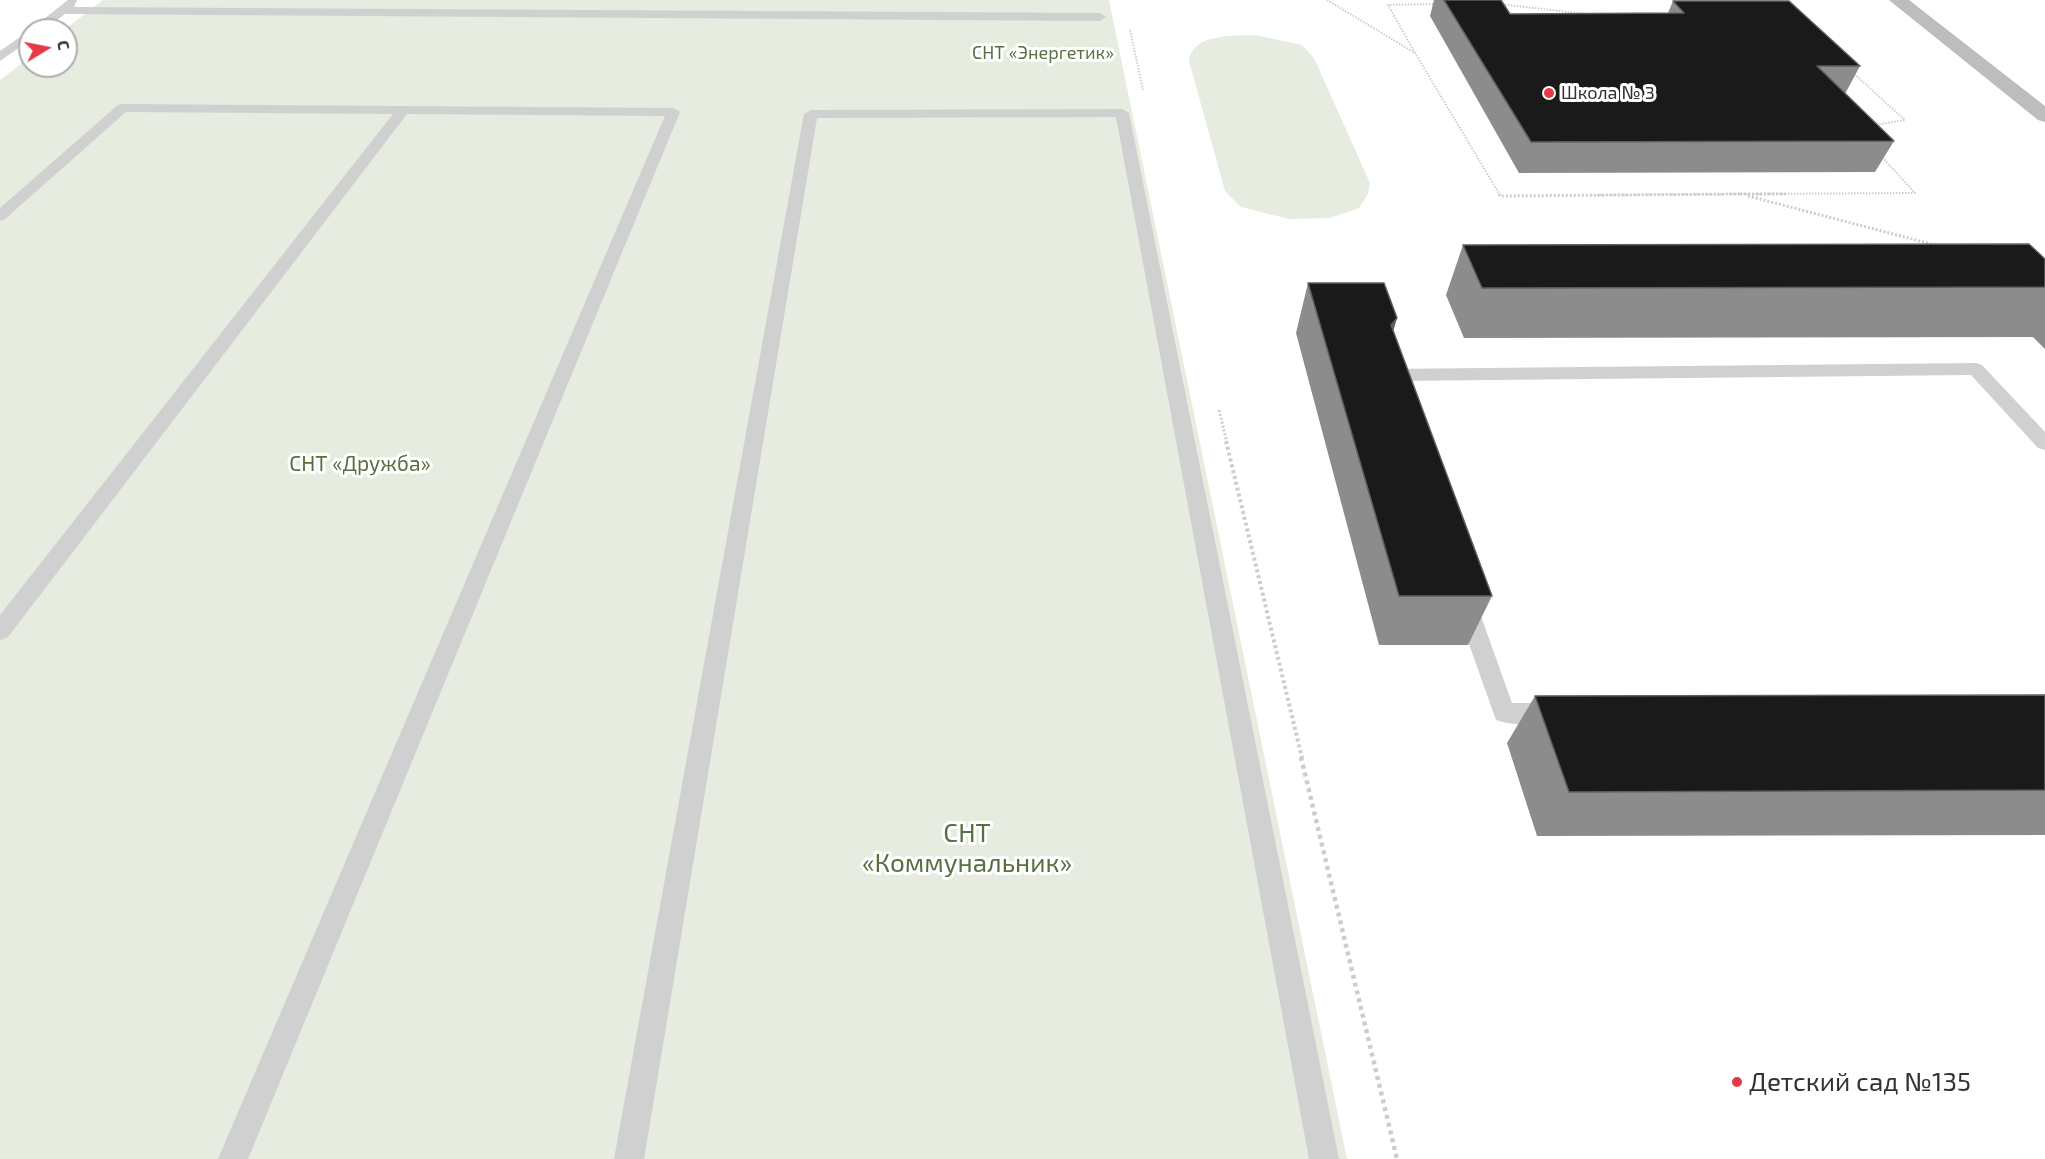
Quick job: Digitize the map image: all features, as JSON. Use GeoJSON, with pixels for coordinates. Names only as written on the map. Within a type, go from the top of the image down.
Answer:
{"type":"FeatureCollection","features":[{"type":"Feature","properties":{"kind":"street"},"geometry":{"type":"LineString","coordinates":[[1898,0],[2045,116]]}},
{"type":"Feature","properties":{"kind":"lane"},"geometry":{"type":"LineString","coordinates":[[52,18],[76,0]]}},
{"type":"Feature","properties":{"kind":"lane"},"geometry":{"type":"LineString","coordinates":[[63,10],[1100,17]]}},
{"type":"Feature","properties":{"kind":"lane"},"geometry":{"type":"LineString","coordinates":[[0,57],[18,43]]}},
{"type":"Feature","properties":{"kind":"lane"},"geometry":{"type":"LineString","coordinates":[[0,216],[123,108],[673,112],[233,1159]]}},
{"type":"Feature","properties":{"kind":"lane"},"geometry":{"type":"LineString","coordinates":[[0,631],[402,110]]}},
{"type":"Feature","properties":{"kind":"lane"},"geometry":{"type":"LineString","coordinates":[[629,1159],[811,114],[1122,113],[1324,1159]]}},
{"type":"Feature","properties":{"kind":"lane"},"geometry":{"type":"LineString","coordinates":[[1394,398],[1387,375],[1976,369],[2045,444]]}},
{"type":"Feature","properties":{"kind":"lane"},"geometry":{"type":"LineString","coordinates":[[1461,589],[1504,714],[1574,713]]}},
{"type":"Feature","properties":{"kind":"path"},"geometry":{"type":"LineString","coordinates":[[1327,0],[1415,53]]}},
{"type":"Feature","properties":{"kind":"path"},"geometry":{"type":"LineString","coordinates":[[1445,4],[1388,5],[1500,196],[1915,192],[1877,152]]}},
{"type":"Feature","properties":{"kind":"path"},"geometry":{"type":"LineString","coordinates":[[1491,4],[1513,4],[1591,14]]}},
{"type":"Feature","properties":{"kind":"path"},"geometry":{"type":"LineString","coordinates":[[1128,22],[1145,99]]}},
{"type":"Feature","properties":{"kind":"path"},"geometry":{"type":"LineString","coordinates":[[1846,66],[1905,120],[1864,126]]}},
{"type":"Feature","properties":{"kind":"path"},"geometry":{"type":"LineString","coordinates":[[1740,194],[1943,247]]}},
{"type":"Feature","properties":{"kind":"path"},"geometry":{"type":"LineString","coordinates":[[1217,399],[1397,1159]]}},
{"type":"Feature","properties":{"kind":"green space"},"geometry":{"type":"Polygon","coordinates":[[[103,0],[1109,0],[1347,1159],[0,1159],[0,80],[18,66],[18,78],[78,78],[78,19],[103,0]]]}},
{"type":"Feature","properties":{"kind":"green space"},"geometry":{"type":"Polygon","coordinates":[[[1256,35],[1302,45],[1314,58],[1370,183],[1368,194],[1359,208],[1330,218],[1289,219],[1241,207],[1225,191],[1189,61],[1192,52],[1206,41],[1226,36],[1256,35]]]}},
{"type":"Feature","properties":{"kind":"building"},"geometry":{"type":"Polygon","coordinates":[[[1444,0],[1501,0],[1510,14],[1684,13],[1673,1],[1789,1],[1860,66],[1817,66],[1894,141],[1531,142],[1444,0]]]}},
{"type":"Feature","properties":{"kind":"building"},"geometry":{"type":"Polygon","coordinates":[[[2029,244],[2045,259],[2045,287],[1482,288],[1463,245],[2029,244]]]}},
{"type":"Feature","properties":{"kind":"building"},"geometry":{"type":"Polygon","coordinates":[[[1308,283],[1384,283],[1397,318],[1391,325],[1492,596],[1399,596],[1308,283]]]}},
{"type":"Feature","properties":{"kind":"building"},"geometry":{"type":"Polygon","coordinates":[[[2045,695],[2045,790],[1569,792],[1535,696],[2045,695]]]}},
{"type":"Feature","properties":{"kind":"place","name":"Школа № 3"},"geometry":{"type":"Point","coordinates":[1549,93]}},
{"type":"Feature","properties":{"kind":"place","name":"Детский сад №135"},"geometry":{"type":"Point","coordinates":[1737,1082]}},
{"type":"Feature","properties":{"kind":"park label","name":"СНТ «Энергетик»"},"geometry":{"type":"Point","coordinates":[1043,53]}},
{"type":"Feature","properties":{"kind":"park label","name":"СНТ «Дружба»"},"geometry":{"type":"Point","coordinates":[360,464]}},
{"type":"Feature","properties":{"kind":"park label","name":"СНТ «Коммунальник»"},"geometry":{"type":"Point","coordinates":[967,848]}}]}
